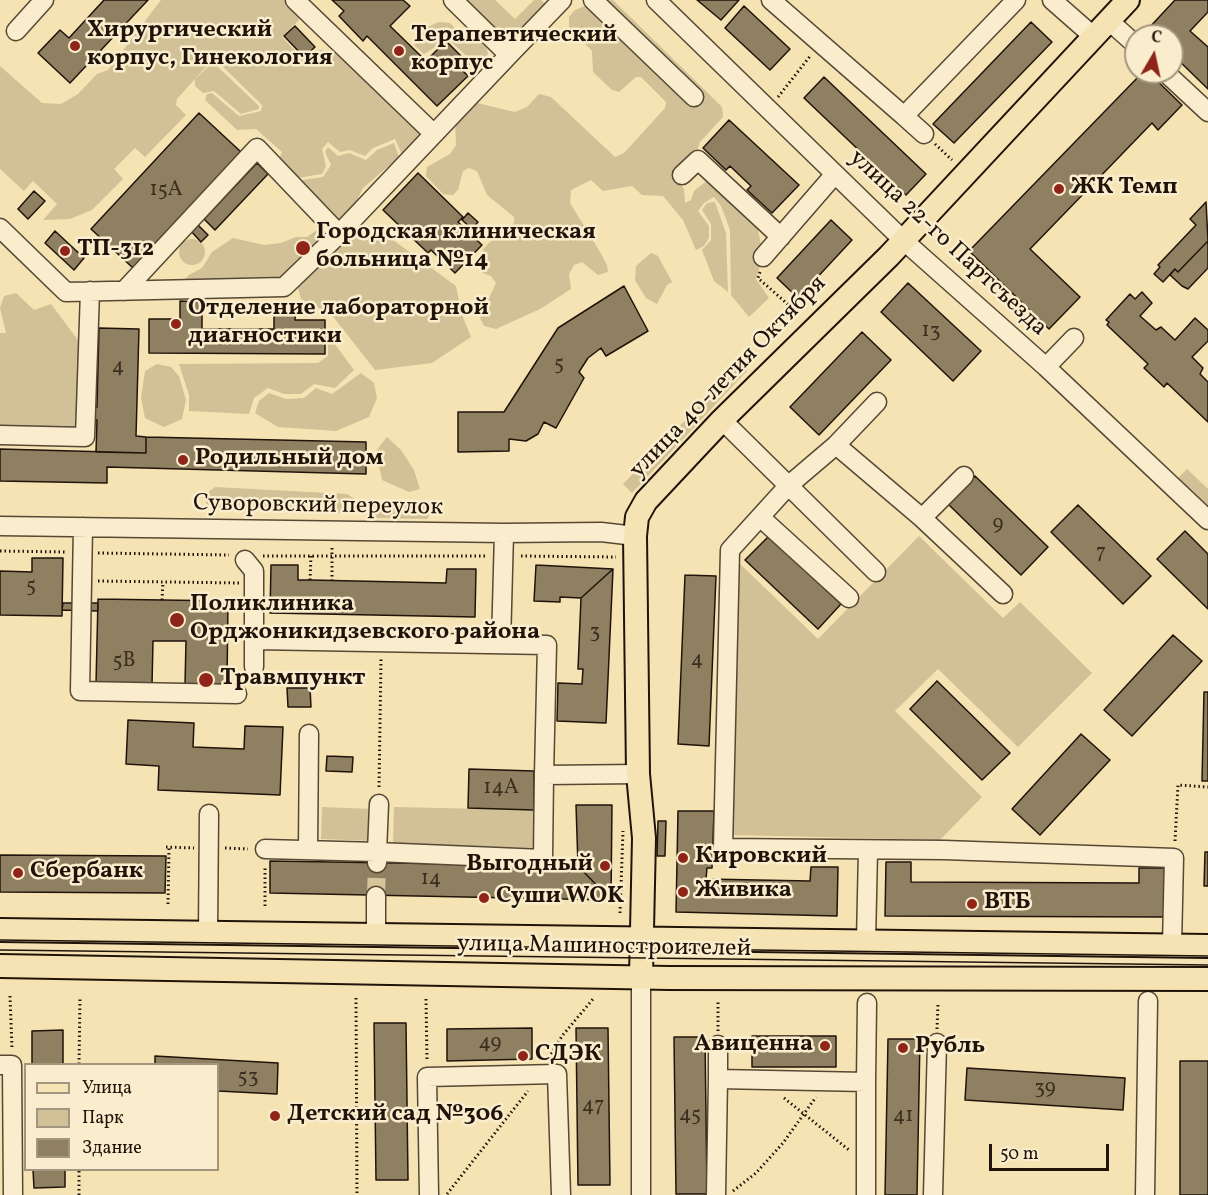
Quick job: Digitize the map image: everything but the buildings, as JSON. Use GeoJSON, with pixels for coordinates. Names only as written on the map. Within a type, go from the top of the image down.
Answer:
{"type":"FeatureCollection","features":[{"type":"Feature","properties":{"kind":"main road","name":"улица 40-летия Октября"},"geometry":{"type":"LineString","coordinates":[[641,976],[644,838],[638,774],[635,536],[638,517],[646,501],[722,420],[903,240],[1128,0]]}},
{"type":"Feature","properties":{"kind":"main road","name":"улица Машиностроителей"},"geometry":{"type":"LineString","coordinates":[[0,930],[1208,946]]}},
{"type":"Feature","properties":{"kind":"main road","name":"улица Машиностроителей"},"geometry":{"type":"LineString","coordinates":[[0,966],[641,976],[1208,979]]}},
{"type":"Feature","properties":{"kind":"street"},"geometry":{"type":"LineString","coordinates":[[16,32],[44,0]]}},
{"type":"Feature","properties":{"kind":"street"},"geometry":{"type":"LineString","coordinates":[[295,0],[434,134]]}},
{"type":"Feature","properties":{"kind":"street"},"geometry":{"type":"LineString","coordinates":[[453,0],[509,55]]}},
{"type":"Feature","properties":{"kind":"street"},"geometry":{"type":"LineString","coordinates":[[0,228],[66,292],[284,287],[339,234],[562,0]]}},
{"type":"Feature","properties":{"kind":"street"},"geometry":{"type":"LineString","coordinates":[[593,0],[694,97]]}},
{"type":"Feature","properties":{"kind":"street","name":"улица 22-го Партсъезда"},"geometry":{"type":"LineString","coordinates":[[656,0],[903,240],[1046,367],[1208,520]]}},
{"type":"Feature","properties":{"kind":"street"},"geometry":{"type":"LineString","coordinates":[[771,0],[924,134]]}},
{"type":"Feature","properties":{"kind":"street"},"geometry":{"type":"LineString","coordinates":[[904,116],[1016,0]]}},
{"type":"Feature","properties":{"kind":"street"},"geometry":{"type":"LineString","coordinates":[[1052,0],[1124,39]]}},
{"type":"Feature","properties":{"kind":"street"},"geometry":{"type":"LineString","coordinates":[[1178,84],[1208,112]]}},
{"type":"Feature","properties":{"kind":"street"},"geometry":{"type":"LineString","coordinates":[[124,291],[257,148],[339,234]]}},
{"type":"Feature","properties":{"kind":"street"},"geometry":{"type":"LineString","coordinates":[[682,175],[698,160],[781,237]]}},
{"type":"Feature","properties":{"kind":"street"},"geometry":{"type":"LineString","coordinates":[[763,257],[836,174]]}},
{"type":"Feature","properties":{"kind":"street"},"geometry":{"type":"LineString","coordinates":[[0,435],[85,437],[90,291]]}},
{"type":"Feature","properties":{"kind":"street"},"geometry":{"type":"LineString","coordinates":[[1046,367],[1074,338]]}},
{"type":"Feature","properties":{"kind":"street"},"geometry":{"type":"LineString","coordinates":[[877,402],[836,446],[789,485],[730,550],[723,848],[944,850],[1174,858],[1172,945]]}},
{"type":"Feature","properties":{"kind":"street"},"geometry":{"type":"LineString","coordinates":[[722,420],[876,572]]}},
{"type":"Feature","properties":{"kind":"street"},"geometry":{"type":"LineString","coordinates":[[836,446],[922,518],[1003,594]]}},
{"type":"Feature","properties":{"kind":"street"},"geometry":{"type":"LineString","coordinates":[[922,518],[964,476]]}},
{"type":"Feature","properties":{"kind":"street"},"geometry":{"type":"LineString","coordinates":[[760,517],[849,598]]}},
{"type":"Feature","properties":{"kind":"street","name":"Суворовский переулок"},"geometry":{"type":"LineString","coordinates":[[0,526],[504,534],[601,532],[635,536]]}},
{"type":"Feature","properties":{"kind":"street"},"geometry":{"type":"LineString","coordinates":[[83,527],[80,691],[237,694]]}},
{"type":"Feature","properties":{"kind":"street"},"geometry":{"type":"LineString","coordinates":[[501,645],[504,534]]}},
{"type":"Feature","properties":{"kind":"street"},"geometry":{"type":"LineString","coordinates":[[245,557],[254,571],[254,667]]}},
{"type":"Feature","properties":{"kind":"street"},"geometry":{"type":"LineString","coordinates":[[254,640],[547,645],[543,859],[377,858],[308,850],[265,849]]}},
{"type":"Feature","properties":{"kind":"street"},"geometry":{"type":"LineString","coordinates":[[308,850],[309,734]]}},
{"type":"Feature","properties":{"kind":"street"},"geometry":{"type":"LineString","coordinates":[[544,774],[638,774]]}},
{"type":"Feature","properties":{"kind":"street"},"geometry":{"type":"LineString","coordinates":[[377,858],[379,804]]}},
{"type":"Feature","properties":{"kind":"street"},"geometry":{"type":"LineString","coordinates":[[208,933],[209,814]]}},
{"type":"Feature","properties":{"kind":"street"},"geometry":{"type":"LineString","coordinates":[[866,941],[868,851]]}},
{"type":"Feature","properties":{"kind":"street"},"geometry":{"type":"LineString","coordinates":[[376,896],[376,935]]}},
{"type":"Feature","properties":{"kind":"street"},"geometry":{"type":"LineString","coordinates":[[641,976],[641,1195]]}},
{"type":"Feature","properties":{"kind":"street"},"geometry":{"type":"LineString","coordinates":[[1145,1195],[1148,1001]]}},
{"type":"Feature","properties":{"kind":"street"},"geometry":{"type":"LineString","coordinates":[[866,1195],[867,1003]]}},
{"type":"Feature","properties":{"kind":"street"},"geometry":{"type":"LineString","coordinates":[[933,1195],[937,1043]]}},
{"type":"Feature","properties":{"kind":"street"},"geometry":{"type":"LineString","coordinates":[[716,1195],[718,1045]]}},
{"type":"Feature","properties":{"kind":"street"},"geometry":{"type":"LineString","coordinates":[[6,1065],[13,1195]]}},
{"type":"Feature","properties":{"kind":"street"},"geometry":{"type":"LineString","coordinates":[[429,1195],[427,1077],[558,1074],[561,1195]]}},
{"type":"Feature","properties":{"kind":"street"},"geometry":{"type":"LineString","coordinates":[[718,1079],[866,1082]]}},
{"type":"Feature","properties":{"kind":"path"},"geometry":{"type":"LineString","coordinates":[[777,98],[820,43]]}},
{"type":"Feature","properties":{"kind":"path"},"geometry":{"type":"LineString","coordinates":[[924,134],[953,161]]}},
{"type":"Feature","properties":{"kind":"path"},"geometry":{"type":"LineString","coordinates":[[763,257],[758,278],[793,309]]}},
{"type":"Feature","properties":{"kind":"path"},"geometry":{"type":"LineString","coordinates":[[0,552],[245,557],[311,555],[625,557]]}},
{"type":"Feature","properties":{"kind":"path"},"geometry":{"type":"LineString","coordinates":[[310,580],[311,555]]}},
{"type":"Feature","properties":{"kind":"path"},"geometry":{"type":"LineString","coordinates":[[332,556],[332,580]]}},
{"type":"Feature","properties":{"kind":"path"},"geometry":{"type":"LineString","coordinates":[[82,580],[244,583],[245,557]]}},
{"type":"Feature","properties":{"kind":"path"},"geometry":{"type":"LineString","coordinates":[[162,582],[162,600]]}},
{"type":"Feature","properties":{"kind":"path"},"geometry":{"type":"LineString","coordinates":[[379,804],[381,642]]}},
{"type":"Feature","properties":{"kind":"path"},"geometry":{"type":"LineString","coordinates":[[1174,858],[1178,785],[1208,787]]}},
{"type":"Feature","properties":{"kind":"path"},"geometry":{"type":"LineString","coordinates":[[168,904],[169,848]]}},
{"type":"Feature","properties":{"kind":"path"},"geometry":{"type":"LineString","coordinates":[[265,849],[265,906]]}},
{"type":"Feature","properties":{"kind":"path"},"geometry":{"type":"LineString","coordinates":[[6,1065],[10,996]]}},
{"type":"Feature","properties":{"kind":"path"},"geometry":{"type":"LineString","coordinates":[[79,1063],[80,997]]}},
{"type":"Feature","properties":{"kind":"path"},"geometry":{"type":"LineString","coordinates":[[356,998],[357,1195]]}},
{"type":"Feature","properties":{"kind":"path"},"geometry":{"type":"LineString","coordinates":[[426,999],[427,1077]]}},
{"type":"Feature","properties":{"kind":"path"},"geometry":{"type":"LineString","coordinates":[[446,1195],[540,1075],[562,1036],[593,999]]}},
{"type":"Feature","properties":{"kind":"path"},"geometry":{"type":"LineString","coordinates":[[718,1001],[718,1045]]}},
{"type":"Feature","properties":{"kind":"path"},"geometry":{"type":"LineString","coordinates":[[937,1043],[938,1004]]}},
{"type":"Feature","properties":{"kind":"path"},"geometry":{"type":"LineString","coordinates":[[762,1080],[866,1164]]}},
{"type":"Feature","properties":{"kind":"path"},"geometry":{"type":"LineString","coordinates":[[728,1195],[756,1173],[828,1081]]}},
{"type":"Feature","properties":{"kind":"path"},"geometry":{"type":"LineString","coordinates":[[79,1171],[79,1195]]}},
{"type":"Feature","properties":{"kind":"green space"},"geometry":{"type":"Polygon","coordinates":[[[161,0],[290,0],[298,7],[299,20],[282,37],[304,60],[315,50],[345,51],[424,136],[403,157],[395,139],[373,148],[365,156],[350,150],[340,152],[328,142],[322,149],[326,166],[322,174],[292,179],[277,163],[282,152],[256,129],[237,130],[205,100],[207,94],[212,93],[239,116],[261,111],[262,105],[217,61],[211,61],[177,99],[176,105],[186,115],[145,157],[135,148],[114,169],[123,179],[92,210],[70,219],[43,220],[57,204],[33,181],[24,191],[0,169],[0,66],[42,103],[61,104],[78,94],[97,74],[108,70],[161,0]]]}},
{"type":"Feature","properties":{"kind":"green space"},"geometry":{"type":"Polygon","coordinates":[[[461,0],[495,0],[515,19],[534,0],[541,0],[549,7],[510,47],[461,0]]]}},
{"type":"Feature","properties":{"kind":"green space"},"geometry":{"type":"Polygon","coordinates":[[[599,0],[613,0],[722,107],[723,117],[700,142],[695,157],[675,168],[672,175],[684,189],[685,203],[691,200],[694,191],[709,179],[756,219],[763,255],[756,279],[769,298],[749,317],[731,295],[730,230],[721,206],[714,197],[704,203],[698,211],[709,226],[709,238],[704,246],[696,250],[683,220],[663,196],[642,195],[632,186],[603,191],[591,180],[571,190],[570,203],[600,252],[608,272],[598,275],[582,262],[574,265],[569,274],[571,289],[540,309],[496,329],[484,326],[480,318],[496,283],[491,276],[482,273],[480,257],[484,248],[493,239],[514,223],[514,217],[487,195],[477,171],[469,168],[463,171],[458,190],[453,195],[443,194],[426,176],[427,167],[450,154],[456,145],[455,121],[473,102],[515,112],[527,107],[539,94],[551,97],[615,157],[624,153],[665,108],[666,102],[641,77],[636,77],[619,92],[612,90],[593,72],[592,51],[569,27],[569,17],[575,10],[599,0]]]}},
{"type":"Feature","properties":{"kind":"green space"},"geometry":{"type":"Polygon","coordinates":[[[439,22],[450,23],[457,30],[467,29],[476,32],[485,41],[488,54],[483,64],[475,64],[448,39],[424,54],[414,45],[425,28],[439,22]]]}},
{"type":"Feature","properties":{"kind":"green space"},"geometry":{"type":"Polygon","coordinates":[[[210,65],[216,65],[259,106],[259,109],[241,114],[214,91],[203,93],[195,86],[195,79],[210,65]]]}},
{"type":"Feature","properties":{"kind":"green space"},"geometry":{"type":"Polygon","coordinates":[[[394,143],[399,157],[363,188],[356,202],[356,213],[339,227],[296,181],[323,177],[331,165],[325,152],[328,147],[338,156],[349,153],[366,160],[377,150],[394,143]]]}},
{"type":"Feature","properties":{"kind":"green space"},"geometry":{"type":"Polygon","coordinates":[[[715,202],[726,233],[728,292],[714,281],[702,250],[711,240],[711,224],[702,210],[707,203],[715,202]]]}},
{"type":"Feature","properties":{"kind":"green space"},"geometry":{"type":"Polygon","coordinates":[[[361,224],[378,229],[456,286],[462,315],[471,337],[432,363],[375,370],[331,314],[301,299],[298,288],[361,224]]]}},
{"type":"Feature","properties":{"kind":"green space"},"geometry":{"type":"Polygon","coordinates":[[[321,227],[330,237],[279,283],[187,284],[185,279],[202,268],[212,252],[233,238],[264,245],[281,243],[296,237],[307,237],[321,227]]]}},
{"type":"Feature","properties":{"kind":"green space"},"geometry":{"type":"Polygon","coordinates":[[[192,239],[201,243],[205,252],[201,261],[192,265],[183,261],[179,252],[183,243],[192,239]]]}},
{"type":"Feature","properties":{"kind":"green space"},"geometry":{"type":"Polygon","coordinates":[[[651,253],[658,256],[672,282],[667,285],[657,304],[646,298],[635,280],[636,266],[651,253]]]}},
{"type":"Feature","properties":{"kind":"green space"},"geometry":{"type":"Polygon","coordinates":[[[16,293],[34,310],[51,304],[84,348],[82,432],[0,431],[0,333],[6,333],[0,308],[4,296],[16,293]]]}},
{"type":"Feature","properties":{"kind":"green space"},"geometry":{"type":"Polygon","coordinates":[[[328,335],[354,370],[335,388],[314,384],[301,394],[284,394],[268,388],[254,398],[249,414],[189,411],[189,395],[179,364],[318,363],[328,356],[328,335]]]}},
{"type":"Feature","properties":{"kind":"green space"},"geometry":{"type":"Polygon","coordinates":[[[746,358],[747,371],[632,493],[623,484],[746,358]]]}},
{"type":"Feature","properties":{"kind":"green space"},"geometry":{"type":"Polygon","coordinates":[[[157,364],[171,367],[179,376],[186,400],[182,419],[164,427],[145,418],[141,398],[145,371],[157,364]]]}},
{"type":"Feature","properties":{"kind":"green space"},"geometry":{"type":"Polygon","coordinates":[[[361,373],[374,383],[377,398],[369,417],[336,431],[278,427],[255,413],[259,401],[269,393],[286,399],[304,398],[316,388],[332,394],[361,373]]]}},
{"type":"Feature","properties":{"kind":"green space"},"geometry":{"type":"Polygon","coordinates":[[[387,437],[401,450],[414,470],[420,489],[409,492],[382,480],[376,451],[387,437]]]}},
{"type":"Feature","properties":{"kind":"green space"},"geometry":{"type":"Polygon","coordinates":[[[1187,469],[1208,489],[1208,513],[1175,481],[1187,469]]]}},
{"type":"Feature","properties":{"kind":"green space"},"geometry":{"type":"Polygon","coordinates":[[[215,487],[347,494],[355,499],[355,511],[345,513],[213,508],[206,504],[207,493],[215,487]]]}},
{"type":"Feature","properties":{"kind":"green space"},"geometry":{"type":"Polygon","coordinates":[[[377,501],[426,504],[430,509],[430,515],[427,519],[376,518],[370,513],[371,504],[377,501]]]}},
{"type":"Feature","properties":{"kind":"green space"},"geometry":{"type":"Polygon","coordinates":[[[919,536],[1003,618],[1020,602],[1092,673],[1018,747],[938,669],[895,711],[982,797],[940,840],[731,835],[737,561],[818,639],[919,536]]]}},
{"type":"Feature","properties":{"kind":"green space"},"geometry":{"type":"Polygon","coordinates":[[[322,807],[373,809],[372,841],[321,839],[322,807]]]}},
{"type":"Feature","properties":{"kind":"green space"},"geometry":{"type":"Polygon","coordinates":[[[394,807],[534,810],[533,848],[393,845],[394,807]]]}},
{"type":"Feature","properties":{"kind":"tunnel"},"geometry":{"type":"LineString","coordinates":[[376,896],[377,863]]}},
{"type":"Feature","properties":{"kind":"tram line"},"geometry":{"type":"LineString","coordinates":[[0,940],[1208,956]]}},
{"type":"Feature","properties":{"kind":"tram line"},"geometry":{"type":"LineString","coordinates":[[0,950],[1208,965]]}},
{"type":"Feature","properties":{"kind":"place","name":"Хирургический корпус, Гинекология"},"geometry":{"type":"Point","coordinates":[75,46]}},
{"type":"Feature","properties":{"kind":"place","name":"Терапевтический корпус"},"geometry":{"type":"Point","coordinates":[399,51]}},
{"type":"Feature","properties":{"kind":"place","name":"ЖК Темп"},"geometry":{"type":"Point","coordinates":[1059,189]}},
{"type":"Feature","properties":{"kind":"place","name":"Городская клиническая больница №14"},"geometry":{"type":"Point","coordinates":[303,248]}},
{"type":"Feature","properties":{"kind":"place","name":"ТП-312"},"geometry":{"type":"Point","coordinates":[65,251]}},
{"type":"Feature","properties":{"kind":"place","name":"Отделение лабораторной диагностики"},"geometry":{"type":"Point","coordinates":[176,324]}},
{"type":"Feature","properties":{"kind":"place","name":"Родильный дом"},"geometry":{"type":"Point","coordinates":[183,460]}},
{"type":"Feature","properties":{"kind":"place","name":"Поликлиника Орджоникидзевского района"},"geometry":{"type":"Point","coordinates":[177,620]}},
{"type":"Feature","properties":{"kind":"place","name":"Травмпункт"},"geometry":{"type":"Point","coordinates":[206,680]}},
{"type":"Feature","properties":{"kind":"place","name":"Кировский"},"geometry":{"type":"Point","coordinates":[683,858]}},
{"type":"Feature","properties":{"kind":"place","name":"Выгодный"},"geometry":{"type":"Point","coordinates":[605,866]}},
{"type":"Feature","properties":{"kind":"place","name":"Сбербанк"},"geometry":{"type":"Point","coordinates":[18,873]}},
{"type":"Feature","properties":{"kind":"place","name":"Живика"},"geometry":{"type":"Point","coordinates":[683,892]}},
{"type":"Feature","properties":{"kind":"place","name":"Суши WOK"},"geometry":{"type":"Point","coordinates":[484,898]}},
{"type":"Feature","properties":{"kind":"place","name":"ВТБ"},"geometry":{"type":"Point","coordinates":[972,904]}},
{"type":"Feature","properties":{"kind":"place","name":"Авиценна"},"geometry":{"type":"Point","coordinates":[825,1046]}},
{"type":"Feature","properties":{"kind":"place","name":"Рубль"},"geometry":{"type":"Point","coordinates":[903,1048]}},
{"type":"Feature","properties":{"kind":"place","name":"СДЭК"},"geometry":{"type":"Point","coordinates":[523,1056]}},
{"type":"Feature","properties":{"kind":"place","name":"Детский сад №306"},"geometry":{"type":"Point","coordinates":[275,1116]}}]}
